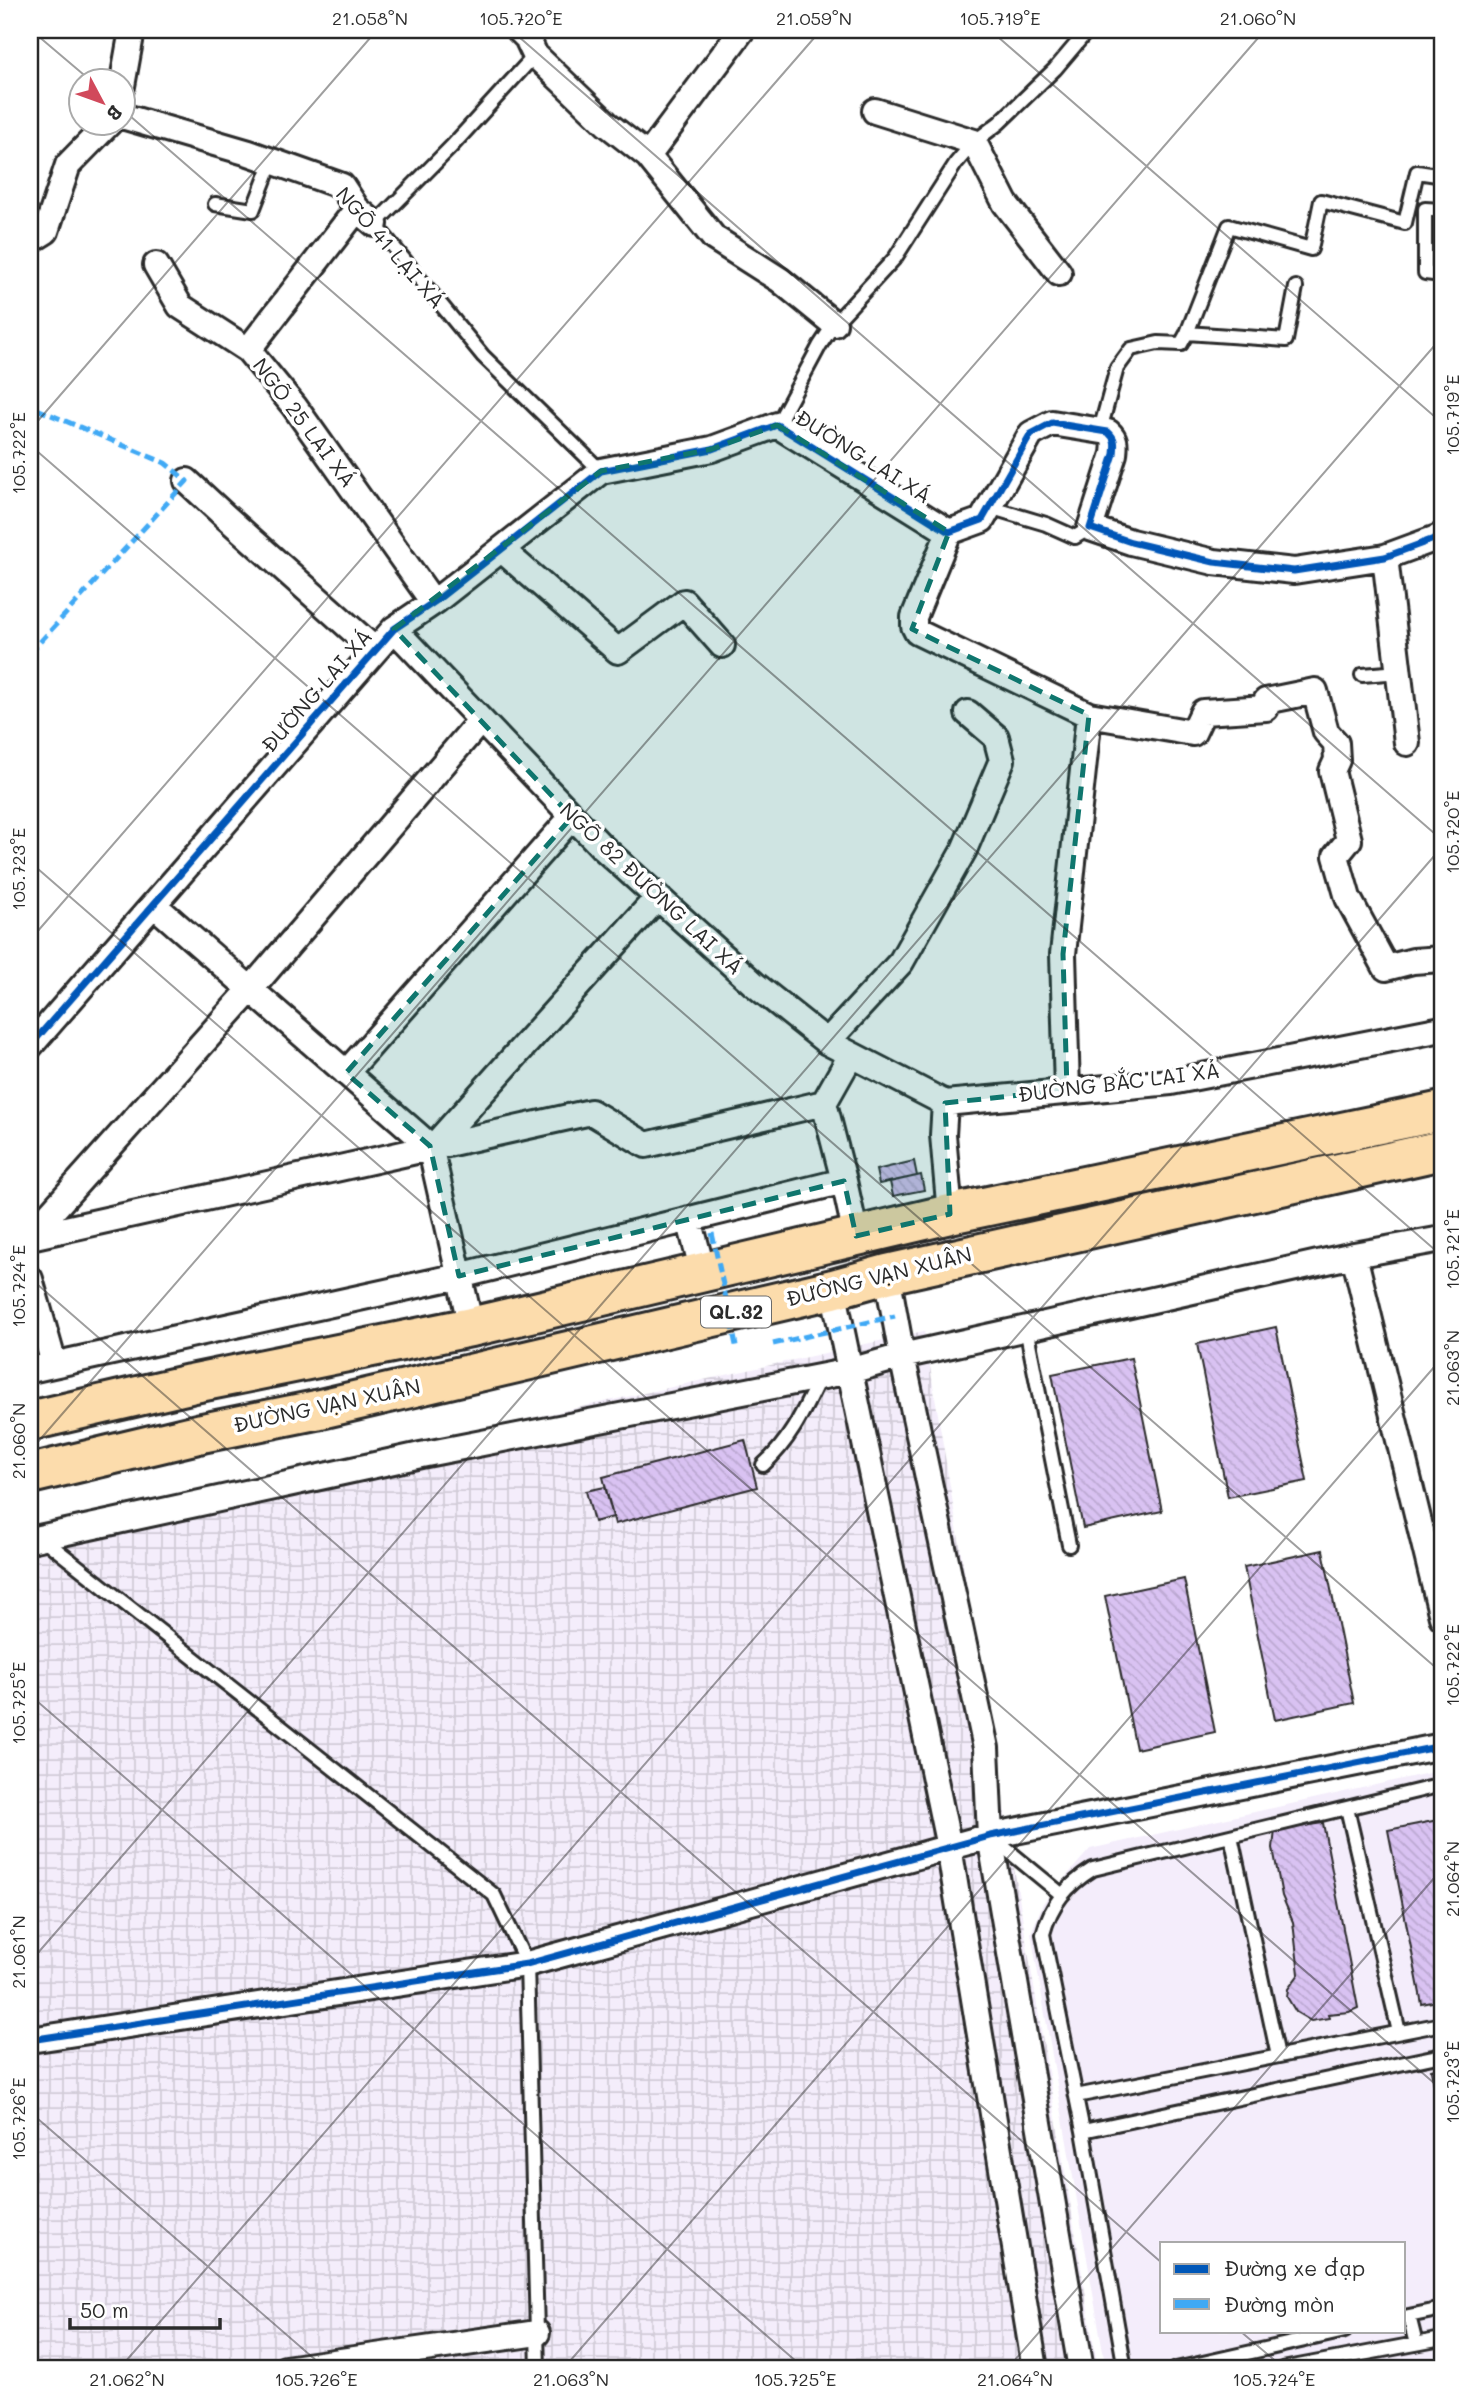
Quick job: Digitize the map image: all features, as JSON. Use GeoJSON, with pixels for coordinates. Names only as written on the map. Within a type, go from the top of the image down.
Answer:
{"type":"FeatureCollection","features":[{"type":"Feature","properties":{"kind":"highway","name":"ĐƯỜNG VẠN XUÂN"},"geometry":{"type":"LineString","coordinates":[[30,1421],[190,1384],[471,1326],[950,1214],[1442,1111]]}},
{"type":"Feature","properties":{"kind":"highway","name":"ĐƯỜNG VẠN XUÂN"},"geometry":{"type":"LineString","coordinates":[[30,1474],[202,1433],[316,1410],[887,1274],[1442,1150]]}},
{"type":"Feature","properties":{"kind":"highway"},"geometry":{"type":"LineString","coordinates":[[190,1384],[202,1433]]}},
{"type":"Feature","properties":{"kind":"street"},"geometry":{"type":"LineString","coordinates":[[126,66],[132,30]]}},
{"type":"Feature","properties":{"kind":"street"},"geometry":{"type":"LineString","coordinates":[[648,156],[742,30]]}},
{"type":"Feature","properties":{"kind":"street"},"geometry":{"type":"LineString","coordinates":[[529,38],[607,124],[648,156],[714,238],[780,280],[834,324]]}},
{"type":"Feature","properties":{"kind":"street"},"geometry":{"type":"LineString","coordinates":[[875,111],[974,142],[1005,203],[1059,273]]}},
{"type":"Feature","properties":{"kind":"street","name":"NGÕ 41 LẠI XÁ"},"geometry":{"type":"LineString","coordinates":[[136,120],[272,161],[342,186],[366,216]]}},
{"type":"Feature","properties":{"kind":"street"},"geometry":{"type":"LineString","coordinates":[[30,241],[46,231],[68,165],[96,136]]}},
{"type":"Feature","properties":{"kind":"street"},"geometry":{"type":"LineString","coordinates":[[248,349],[366,216]]}},
{"type":"Feature","properties":{"kind":"street","name":"NGÕ 25 LAI XÁ"},"geometry":{"type":"LineString","coordinates":[[156,265],[180,306],[248,349],[294,406],[433,602]]}},
{"type":"Feature","properties":{"kind":"street"},"geometry":{"type":"LineString","coordinates":[[1442,536],[1385,557],[1294,571],[1214,562],[1131,542],[1090,528],[1115,443],[1113,436],[1100,430],[1052,423],[1031,434],[982,520],[949,531],[914,617],[917,632],[1089,715],[1192,733],[1203,712],[1266,704],[1315,691],[1326,732],[1336,743],[1337,760],[1332,771],[1349,840],[1336,856],[1348,898],[1386,968],[1413,961],[1442,958]]}},
{"type":"Feature","properties":{"kind":"street","name":"ĐƯỜNG LAI XÁ"},"geometry":{"type":"LineString","coordinates":[[30,1045],[394,629],[502,550],[601,471],[712,449],[777,425],[949,531]]}},
{"type":"Feature","properties":{"kind":"street"},"geometry":{"type":"LineString","coordinates":[[187,481],[375,650]]}},
{"type":"Feature","properties":{"kind":"street"},"geometry":{"type":"LineString","coordinates":[[502,550],[618,651],[684,602],[722,645]]}},
{"type":"Feature","properties":{"kind":"street"},"geometry":{"type":"LineString","coordinates":[[1385,557],[1407,743]]}},
{"type":"Feature","properties":{"kind":"street","name":"NGÕ 82 ĐƯỜNG LAI XÁ"},"geometry":{"type":"LineString","coordinates":[[394,629],[572,817],[657,898],[754,984],[827,1042],[945,1103]]}},
{"type":"Feature","properties":{"kind":"street"},"geometry":{"type":"LineString","coordinates":[[827,1042],[901,962],[964,850],[1002,760],[996,737],[968,713]]}},
{"type":"Feature","properties":{"kind":"street"},"geometry":{"type":"LineString","coordinates":[[1067,1090],[1063,954],[1089,715]]}},
{"type":"Feature","properties":{"kind":"street"},"geometry":{"type":"LineString","coordinates":[[30,1237],[251,989],[480,721]]}},
{"type":"Feature","properties":{"kind":"street"},"geometry":{"type":"LineString","coordinates":[[346,1073],[572,817]]}},
{"type":"Feature","properties":{"kind":"street"},"geometry":{"type":"LineString","coordinates":[[431,1147],[657,898]]}},
{"type":"Feature","properties":{"kind":"street"},"geometry":{"type":"LineString","coordinates":[[154,905],[431,1147],[471,1326]]}},
{"type":"Feature","properties":{"kind":"street","name":"ĐƯỜNG BẮC LAI XÁ"},"geometry":{"type":"LineString","coordinates":[[945,1103],[1171,1082],[1442,1029]]}},
{"type":"Feature","properties":{"kind":"street"},"geometry":{"type":"LineString","coordinates":[[850,1055],[824,1103],[856,1236]]}},
{"type":"Feature","properties":{"kind":"street"},"geometry":{"type":"LineString","coordinates":[[30,1237],[591,1112],[646,1145],[824,1103]]}},
{"type":"Feature","properties":{"kind":"street"},"geometry":{"type":"LineString","coordinates":[[945,1103],[943,1135],[950,1214]]}},
{"type":"Feature","properties":{"kind":"street"},"geometry":{"type":"LineString","coordinates":[[30,1370],[460,1276],[844,1181]]}},
{"type":"Feature","properties":{"kind":"street"},"geometry":{"type":"LineString","coordinates":[[689,1219],[703,1272]]}},
{"type":"Feature","properties":{"kind":"street"},"geometry":{"type":"LineString","coordinates":[[36,1539],[421,1455],[850,1371],[902,1356],[1026,1328],[1354,1255],[1442,1239]]}},
{"type":"Feature","properties":{"kind":"street"},"geometry":{"type":"LineString","coordinates":[[1354,1255],[1442,1617]]}},
{"type":"Feature","properties":{"kind":"street"},"geometry":{"type":"LineString","coordinates":[[887,1274],[986,1748],[990,1836],[1081,2369]]}},
{"type":"Feature","properties":{"kind":"street"},"geometry":{"type":"LineString","coordinates":[[30,1279],[54,1364]]}},
{"type":"Feature","properties":{"kind":"street"},"geometry":{"type":"LineString","coordinates":[[833,1289],[949,1847],[1035,2369]]}},
{"type":"Feature","properties":{"kind":"street"},"geometry":{"type":"LineString","coordinates":[[30,2040],[527,1964],[990,1836],[1442,1746]]}},
{"type":"Feature","properties":{"kind":"street"},"geometry":{"type":"LineString","coordinates":[[285,2369],[310,2368],[537,2333]]}},
{"type":"Feature","properties":{"kind":"lane"},"geometry":{"type":"LineString","coordinates":[[777,425],[834,324],[895,258],[956,163],[974,142],[1055,69],[1088,30]]}},
{"type":"Feature","properties":{"kind":"lane"},"geometry":{"type":"LineString","coordinates":[[366,216],[451,147],[529,38]]}},
{"type":"Feature","properties":{"kind":"lane"},"geometry":{"type":"LineString","coordinates":[[215,204],[253,210],[272,161]]}},
{"type":"Feature","properties":{"kind":"lane"},"geometry":{"type":"LineString","coordinates":[[1100,430],[1117,368],[1132,349],[1158,343],[1181,344],[1229,226],[1311,248],[1321,201],[1405,223],[1417,172],[1441,173]]}},
{"type":"Feature","properties":{"kind":"lane"},"geometry":{"type":"LineString","coordinates":[[1442,210],[1425,209],[1425,273],[1442,275]]}},
{"type":"Feature","properties":{"kind":"lane","name":"NGÕ 41 LẠI XÁ"},"geometry":{"type":"LineString","coordinates":[[366,216],[483,356],[601,471]]}},
{"type":"Feature","properties":{"kind":"lane"},"geometry":{"type":"LineString","coordinates":[[1187,333],[1286,340],[1296,287]]}},
{"type":"Feature","properties":{"kind":"lane"},"geometry":{"type":"LineString","coordinates":[[989,507],[1046,524],[1076,537],[1090,528]]}},
{"type":"Feature","properties":{"kind":"lane"},"geometry":{"type":"LineString","coordinates":[[1362,676],[1400,672]]}},
{"type":"Feature","properties":{"kind":"lane"},"geometry":{"type":"LineString","coordinates":[[1026,1328],[1069,1545]]}},
{"type":"Feature","properties":{"kind":"lane"},"geometry":{"type":"LineString","coordinates":[[763,1465],[782,1448],[802,1416],[820,1377]]}},
{"type":"Feature","properties":{"kind":"lane"},"geometry":{"type":"LineString","coordinates":[[36,1539],[494,1895],[527,1964],[538,2369]]}},
{"type":"Feature","properties":{"kind":"lane"},"geometry":{"type":"LineString","coordinates":[[1125,2369],[1083,2131],[1043,1934],[1047,1916],[1061,1894],[1075,1880],[1093,1869],[1442,1785]]}},
{"type":"Feature","properties":{"kind":"lane"},"geometry":{"type":"LineString","coordinates":[[1347,1808],[1399,2032]]}},
{"type":"Feature","properties":{"kind":"lane"},"geometry":{"type":"LineString","coordinates":[[990,1836],[1061,1894]]}},
{"type":"Feature","properties":{"kind":"lane"},"geometry":{"type":"LineString","coordinates":[[1231,1836],[1278,2056]]}},
{"type":"Feature","properties":{"kind":"lane"},"geometry":{"type":"LineString","coordinates":[[1076,2096],[1442,2024]]}},
{"type":"Feature","properties":{"kind":"lane"},"geometry":{"type":"LineString","coordinates":[[1083,2131],[1442,2055]]}},
{"type":"Feature","properties":{"kind":"lane"},"geometry":{"type":"LineString","coordinates":[[1416,2344],[1406,2317],[1442,2309]]}},
{"type":"Feature","properties":{"kind":"lane"},"geometry":{"type":"LineString","coordinates":[[1176,2369],[1341,2332]]}},
{"type":"Feature","properties":{"kind":"lane"},"geometry":{"type":"LineString","coordinates":[[1282,2369],[1442,2339]]}},
{"type":"Feature","properties":{"kind":"highlighted area"},"geometry":{"type":"Polygon","coordinates":[[[777,425],[949,532],[912,629],[1089,715],[1063,954],[1067,1090],[945,1103],[950,1214],[856,1236],[844,1181],[459,1276],[430,1146],[346,1073],[572,817],[394,629],[601,471],[712,449],[777,425]]]}},
{"type":"Feature","properties":{"kind":"shaded area"},"geometry":{"type":"Polygon","coordinates":[[[924,1331],[1098,2369],[30,2369],[30,1529],[924,1331]]]}},
{"type":"Feature","properties":{"kind":"shaded area"},"geometry":{"type":"Polygon","coordinates":[[[1442,1770],[1442,2369],[1106,2369],[1031,1933],[1043,1903],[1090,1849],[1442,1770]]]}},
{"type":"Feature","properties":{"kind":"building"},"geometry":{"type":"Polygon","coordinates":[[[914,1161],[917,1176],[879,1184],[876,1170],[914,1161]]]}},
{"type":"Feature","properties":{"kind":"building"},"geometry":{"type":"Polygon","coordinates":[[[921,1175],[924,1190],[893,1196],[890,1182],[921,1175]]]}},
{"type":"Feature","properties":{"kind":"building"},"geometry":{"type":"Polygon","coordinates":[[[1276,1327],[1307,1481],[1228,1497],[1197,1344],[1276,1327]]]}},
{"type":"Feature","properties":{"kind":"building"},"geometry":{"type":"Polygon","coordinates":[[[1131,1358],[1162,1511],[1083,1528],[1052,1374],[1131,1358]]]}},
{"type":"Feature","properties":{"kind":"building"},"geometry":{"type":"Polygon","coordinates":[[[745,1440],[757,1487],[615,1524],[603,1477],[745,1440]]]}},
{"type":"Feature","properties":{"kind":"building"},"geometry":{"type":"Polygon","coordinates":[[[605,1487],[613,1517],[594,1522],[586,1491],[605,1487]]]}},
{"type":"Feature","properties":{"kind":"building"},"geometry":{"type":"Polygon","coordinates":[[[1323,1550],[1354,1703],[1275,1720],[1244,1567],[1323,1550]]]}},
{"type":"Feature","properties":{"kind":"building"},"geometry":{"type":"Polygon","coordinates":[[[1184,1579],[1215,1732],[1136,1749],[1105,1596],[1184,1579]]]}},
{"type":"Feature","properties":{"kind":"building"},"geometry":{"type":"Polygon","coordinates":[[[1438,1820],[1442,1843],[1442,2000],[1422,2004],[1388,1830],[1438,1820]]]}},
{"type":"Feature","properties":{"kind":"building"},"geometry":{"type":"Polygon","coordinates":[[[1323,1823],[1358,2008],[1349,2012],[1328,2014],[1329,2018],[1311,2021],[1296,2012],[1287,1997],[1288,1989],[1299,1974],[1293,1922],[1282,1896],[1273,1848],[1275,1830],[1323,1823]]]}},
{"type":"Feature","properties":{"kind":"building"},"geometry":{"type":"Polygon","coordinates":[[[1442,2067],[1442,2125],[1431,2070],[1442,2067]]]}},
{"type":"Feature","properties":{"kind":"marked path"},"geometry":{"type":"LineString","coordinates":[[30,653],[187,481],[165,463],[37,409]]}},
{"type":"Feature","properties":{"kind":"marked path"},"geometry":{"type":"LineString","coordinates":[[712,1233],[737,1350]]}},
{"type":"Feature","properties":{"kind":"marked path"},"geometry":{"type":"LineString","coordinates":[[773,1344],[895,1316]]}},
{"type":"Feature","properties":{"kind":"cycle path"},"geometry":{"type":"LineString","coordinates":[[30,1046],[394,629],[437,600],[601,471],[712,449],[777,425],[949,532],[982,520],[1031,434],[1052,423],[1108,432],[1112,437],[1115,444],[1114,454],[1090,528],[1131,542],[1214,562],[1294,571],[1385,557],[1442,536]]}},
{"type":"Feature","properties":{"kind":"cycle path"},"geometry":{"type":"LineString","coordinates":[[30,2040],[527,1964],[990,1836],[1442,1746]]}}]}
